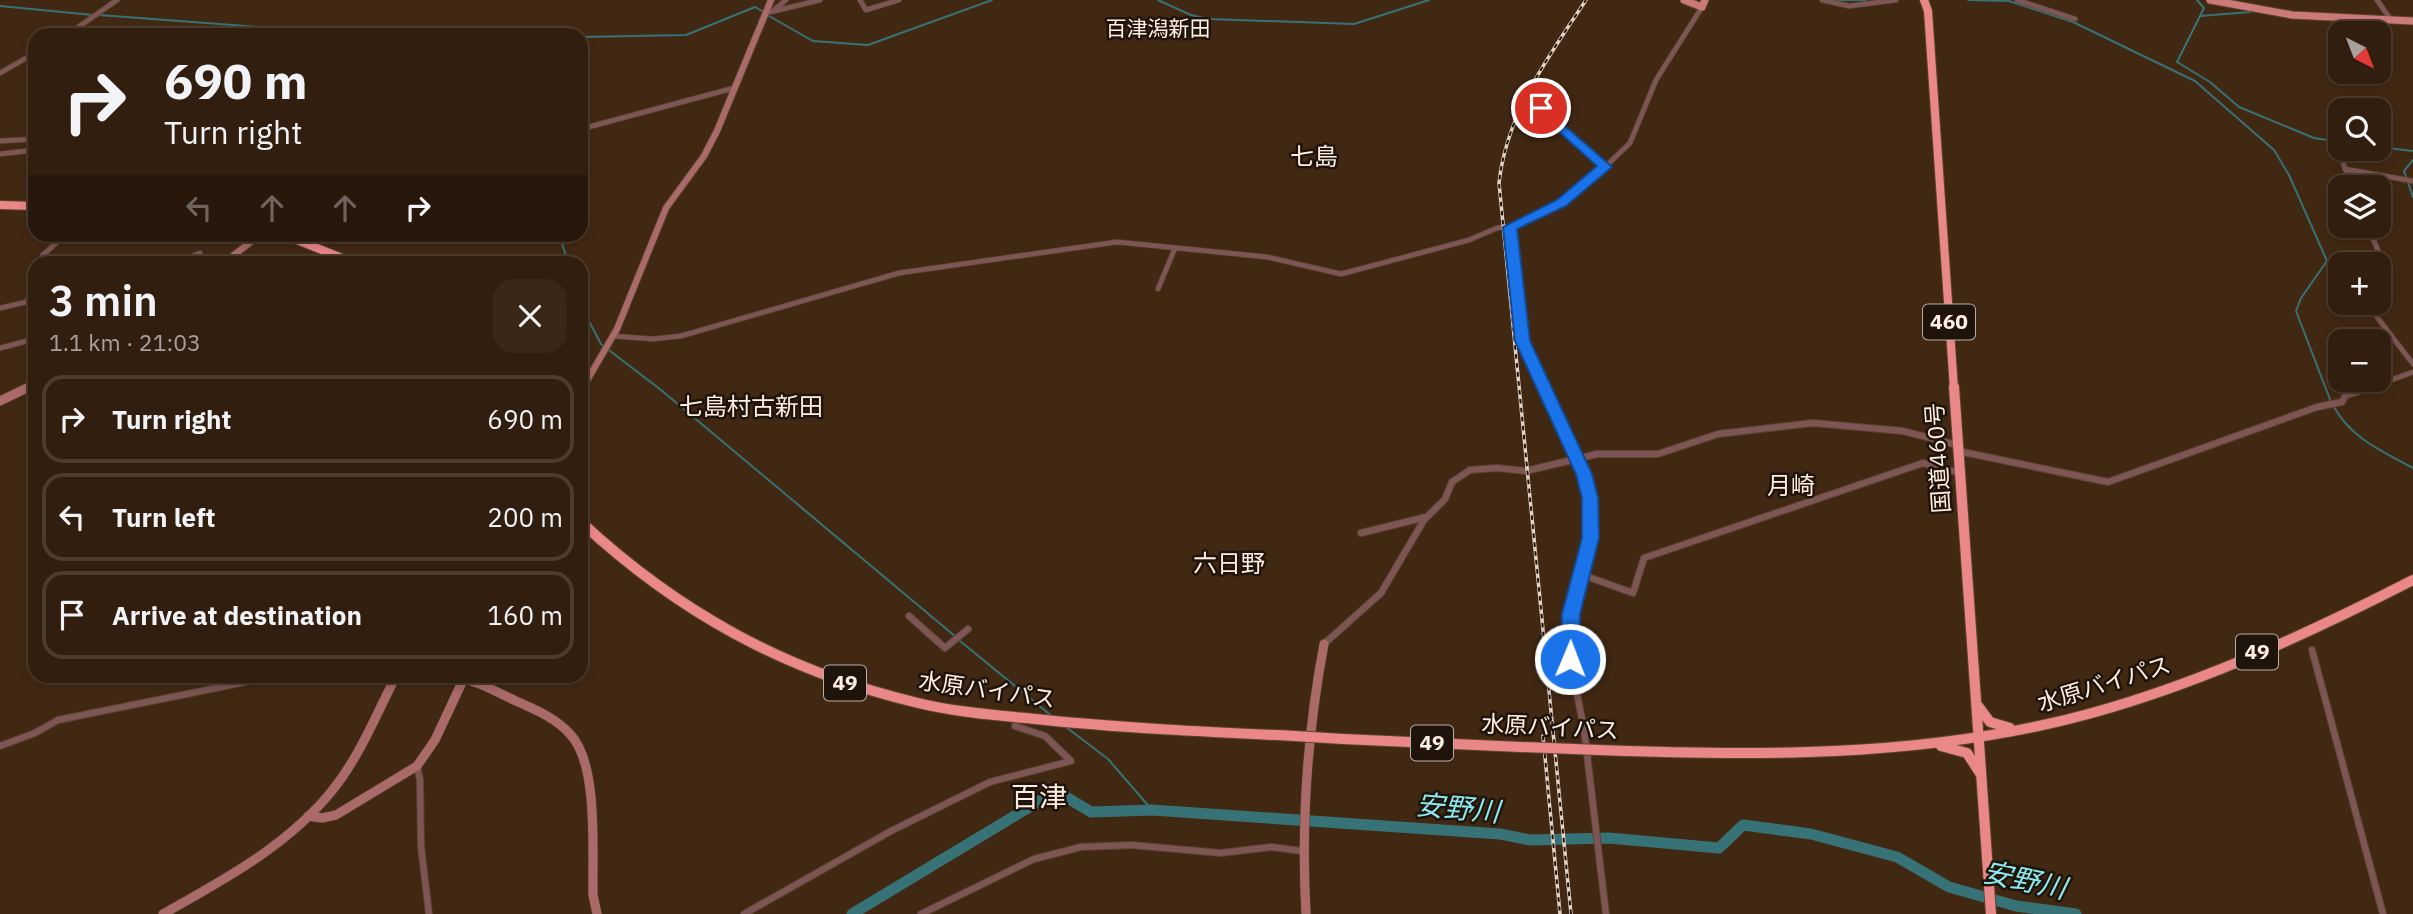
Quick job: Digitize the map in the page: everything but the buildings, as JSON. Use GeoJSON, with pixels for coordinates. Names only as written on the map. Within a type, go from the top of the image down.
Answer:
{"type":"FeatureCollection","features":[{"type":"Feature","properties":{"kind":"highway","name":"国道460号"},"geometry":{"type":"LineString","coordinates":[[1924,0],[1928,11],[1947,270],[1957,448],[1991,914]]}},
{"type":"Feature","properties":{"kind":"highway"},"geometry":{"type":"LineString","coordinates":[[0,205],[28,206]]}},
{"type":"Feature","properties":{"kind":"highway"},"geometry":{"type":"LineString","coordinates":[[302,242],[337,256]]}},
{"type":"Feature","properties":{"kind":"highway","name":"水原バイパス"},"geometry":{"type":"LineString","coordinates":[[588,529],[619,558],[674,600],[710,622],[761,648],[839,681],[914,702],[989,715],[1157,730],[1742,756],[1857,751],[1930,744],[2016,730],[2095,712],[2158,692],[2342,616],[2413,580]]}},
{"type":"Feature","properties":{"kind":"highway"},"geometry":{"type":"LineString","coordinates":[[1976,703],[1990,722],[2016,730]]}},
{"type":"Feature","properties":{"kind":"highway"},"geometry":{"type":"LineString","coordinates":[[1930,744],[1963,750],[1981,774]]}},
{"type":"Feature","properties":{"kind":"main road"},"geometry":{"type":"LineString","coordinates":[[588,379],[611,339],[666,208],[704,156],[769,12],[771,0]]}},
{"type":"Feature","properties":{"kind":"main road"},"geometry":{"type":"LineString","coordinates":[[1684,0],[1704,3]]}},
{"type":"Feature","properties":{"kind":"main road"},"geometry":{"type":"LineString","coordinates":[[2210,0],[2292,15],[2413,21]]}},
{"type":"Feature","properties":{"kind":"main road"},"geometry":{"type":"LineString","coordinates":[[233,256],[251,242]]}},
{"type":"Feature","properties":{"kind":"main road"},"geometry":{"type":"LineString","coordinates":[[0,401],[28,387]]}},
{"type":"Feature","properties":{"kind":"main road"},"geometry":{"type":"LineString","coordinates":[[1306,914],[1302,847],[1305,774],[1311,708],[1323,647]]}},
{"type":"Feature","properties":{"kind":"main road"},"geometry":{"type":"LineString","coordinates":[[163,914],[254,861],[308,816],[330,793],[347,769],[392,683]]}},
{"type":"Feature","properties":{"kind":"main road"},"geometry":{"type":"LineString","coordinates":[[308,816],[323,818],[336,815],[417,766],[435,740],[462,683]]}},
{"type":"Feature","properties":{"kind":"main road"},"geometry":{"type":"LineString","coordinates":[[474,683],[568,730],[586,758],[593,895],[597,914]]}},
{"type":"Feature","properties":{"kind":"street"},"geometry":{"type":"LineString","coordinates":[[78,28],[117,0]]}},
{"type":"Feature","properties":{"kind":"street"},"geometry":{"type":"LineString","coordinates":[[769,12],[786,0]]}},
{"type":"Feature","properties":{"kind":"street"},"geometry":{"type":"LineString","coordinates":[[769,12],[820,0]]}},
{"type":"Feature","properties":{"kind":"street"},"geometry":{"type":"LineString","coordinates":[[860,0],[866,10],[899,0]]}},
{"type":"Feature","properties":{"kind":"street"},"geometry":{"type":"LineString","coordinates":[[1822,0],[1849,6],[1896,0]]}},
{"type":"Feature","properties":{"kind":"street"},"geometry":{"type":"LineString","coordinates":[[2017,0],[2075,19]]}},
{"type":"Feature","properties":{"kind":"street"},"geometry":{"type":"LineString","coordinates":[[2377,0],[2392,20]]}},
{"type":"Feature","properties":{"kind":"street"},"geometry":{"type":"LineString","coordinates":[[611,339],[681,337],[869,281],[941,267],[1117,242],[1267,257],[1341,274],[1469,240],[1497,228],[1510,227],[1562,203],[1630,143],[1656,80],[1704,3]]}},
{"type":"Feature","properties":{"kind":"street"},"geometry":{"type":"LineString","coordinates":[[0,74],[28,57]]}},
{"type":"Feature","properties":{"kind":"street"},"geometry":{"type":"LineString","coordinates":[[588,127],[734,88]]}},
{"type":"Feature","properties":{"kind":"street"},"geometry":{"type":"LineString","coordinates":[[1526,95],[1605,167]]}},
{"type":"Feature","properties":{"kind":"street"},"geometry":{"type":"LineString","coordinates":[[0,141],[28,139]]}},
{"type":"Feature","properties":{"kind":"street"},"geometry":{"type":"LineString","coordinates":[[0,154],[28,151]]}},
{"type":"Feature","properties":{"kind":"street"},"geometry":{"type":"LineString","coordinates":[[2342,161],[2347,175]]}},
{"type":"Feature","properties":{"kind":"street"},"geometry":{"type":"LineString","coordinates":[[2345,169],[2413,181]]}},
{"type":"Feature","properties":{"kind":"street"},"geometry":{"type":"LineString","coordinates":[[1510,227],[1522,341],[1577,461],[1590,498],[1590,538],[1571,614],[1570,659],[1584,729],[1606,914]]}},
{"type":"Feature","properties":{"kind":"street"},"geometry":{"type":"LineString","coordinates":[[43,256],[57,242]]}},
{"type":"Feature","properties":{"kind":"street"},"geometry":{"type":"LineString","coordinates":[[1158,289],[1175,248]]}},
{"type":"Feature","properties":{"kind":"street"},"geometry":{"type":"LineString","coordinates":[[192,256],[200,253]]}},
{"type":"Feature","properties":{"kind":"street"},"geometry":{"type":"LineString","coordinates":[[0,308],[27,302],[28,299]]}},
{"type":"Feature","properties":{"kind":"street"},"geometry":{"type":"LineString","coordinates":[[2376,315],[2413,364]]}},
{"type":"Feature","properties":{"kind":"street"},"geometry":{"type":"LineString","coordinates":[[0,348],[28,341]]}},
{"type":"Feature","properties":{"kind":"street"},"geometry":{"type":"LineString","coordinates":[[1323,647],[1374,601],[1400,564],[1426,517],[1444,501],[1451,491],[1452,482],[1470,470],[1497,468],[1526,471],[1577,461],[1597,454],[1658,454],[1718,434],[1813,424],[1903,431],[1957,448],[2102,482],[2121,482],[2317,407],[2339,403],[2344,396],[2413,372]]}},
{"type":"Feature","properties":{"kind":"street"},"geometry":{"type":"LineString","coordinates":[[1580,574],[1633,593],[1644,558],[1923,463],[1960,473]]}},
{"type":"Feature","properties":{"kind":"street"},"geometry":{"type":"LineString","coordinates":[[1361,533],[1426,517]]}},
{"type":"Feature","properties":{"kind":"street"},"geometry":{"type":"LineString","coordinates":[[909,616],[945,648],[968,629]]}},
{"type":"Feature","properties":{"kind":"street"},"geometry":{"type":"LineString","coordinates":[[2312,650],[2384,914]]}},
{"type":"Feature","properties":{"kind":"street"},"geometry":{"type":"LineString","coordinates":[[0,746],[35,733],[58,720],[241,683]]}},
{"type":"Feature","properties":{"kind":"street"},"geometry":{"type":"LineString","coordinates":[[744,914],[891,831],[978,788],[1008,777],[1072,761],[1045,736],[1015,726]]}},
{"type":"Feature","properties":{"kind":"street"},"geometry":{"type":"LineString","coordinates":[[417,766],[421,774],[418,802],[429,914]]}},
{"type":"Feature","properties":{"kind":"street"},"geometry":{"type":"LineString","coordinates":[[921,914],[1022,864],[1081,847],[1131,845],[1221,853],[1271,847],[1302,847]]}},
{"type":"Feature","properties":{"kind":"waterway"},"geometry":{"type":"LineString","coordinates":[[769,16],[813,41],[868,45],[992,0]]}},
{"type":"Feature","properties":{"kind":"waterway"},"geometry":{"type":"LineString","coordinates":[[1158,0],[1191,15],[1208,19],[1354,24],[1429,0]]}},
{"type":"Feature","properties":{"kind":"waterway"},"geometry":{"type":"LineString","coordinates":[[1833,0],[1866,0]]}},
{"type":"Feature","properties":{"kind":"waterway"},"geometry":{"type":"LineString","coordinates":[[1968,0],[2009,1],[2073,22],[2195,81],[2274,150],[2289,175],[2327,261],[2301,298],[2296,311],[2331,402]]}},
{"type":"Feature","properties":{"kind":"waterway"},"geometry":{"type":"LineString","coordinates":[[2197,0],[2204,8],[2200,16]]}},
{"type":"Feature","properties":{"kind":"waterway"},"geometry":{"type":"LineString","coordinates":[[0,6],[93,15]]}},
{"type":"Feature","properties":{"kind":"waterway"},"geometry":{"type":"LineString","coordinates":[[588,37],[686,35],[755,7],[762,11]]}},
{"type":"Feature","properties":{"kind":"waterway"},"geometry":{"type":"LineString","coordinates":[[2200,16],[2250,12]]}},
{"type":"Feature","properties":{"kind":"waterway"},"geometry":{"type":"LineString","coordinates":[[99,15],[271,28]]}},
{"type":"Feature","properties":{"kind":"waterway"},"geometry":{"type":"LineString","coordinates":[[2200,16],[2177,62],[2210,82],[2239,107],[2314,138],[2328,140]]}},
{"type":"Feature","properties":{"kind":"waterway"},"geometry":{"type":"LineString","coordinates":[[334,28],[398,28]]}},
{"type":"Feature","properties":{"kind":"waterway"},"geometry":{"type":"LineString","coordinates":[[2391,148],[2413,151]]}},
{"type":"Feature","properties":{"kind":"waterway"},"geometry":{"type":"LineString","coordinates":[[2413,160],[2404,171],[2413,197]]}},
{"type":"Feature","properties":{"kind":"waterway"},"geometry":{"type":"LineString","coordinates":[[562,242],[566,256]]}},
{"type":"Feature","properties":{"kind":"waterway"},"geometry":{"type":"LineString","coordinates":[[588,319],[601,344],[661,390],[956,637]]}},
{"type":"Feature","properties":{"kind":"waterway"},"geometry":{"type":"LineString","coordinates":[[2334,407],[2359,436],[2413,468]]}},
{"type":"Feature","properties":{"kind":"waterway"},"geometry":{"type":"LineString","coordinates":[[960,641],[1053,717]]}},
{"type":"Feature","properties":{"kind":"waterway"},"geometry":{"type":"LineString","coordinates":[[1066,727],[1108,759],[1152,810]]}},
{"type":"Feature","properties":{"kind":"waterway","name":"安野川"},"geometry":{"type":"LineString","coordinates":[[852,914],[1056,791],[1091,812],[1152,810],[1500,834],[1530,840],[1609,838],[1719,848],[1743,825],[1811,834],[1897,857],[1949,887],[2016,906],[2076,914]]}},
{"type":"Feature","properties":{"kind":"railway"},"geometry":{"type":"LineString","coordinates":[[1571,914],[1499,183],[1503,157],[1520,109],[1544,65],[1586,0]]}},
{"type":"Feature","properties":{"kind":"railway"},"geometry":{"type":"LineString","coordinates":[[1543,736],[1560,914]]}},
{"type":"Feature","properties":{"kind":"district","name":"百津潟新田"},"geometry":{"type":"Point","coordinates":[1158,29]}},
{"type":"Feature","properties":{"kind":"district","name":"七島"},"geometry":{"type":"Point","coordinates":[1314,157]}},
{"type":"Feature","properties":{"kind":"district","name":"七島村古新田"},"geometry":{"type":"Point","coordinates":[751,407]}},
{"type":"Feature","properties":{"kind":"district","name":"月崎"},"geometry":{"type":"Point","coordinates":[1791,486]}},
{"type":"Feature","properties":{"kind":"district","name":"六日野"},"geometry":{"type":"Point","coordinates":[1229,564]}},
{"type":"Feature","properties":{"kind":"district","name":"百津"},"geometry":{"type":"Point","coordinates":[1039,797]}},
{"type":"Feature","properties":{"kind":"route"},"geometry":{"type":"LineString","coordinates":[[1541,108],[1605,167],[1579,192],[1562,203],[1510,227],[1522,341],[1584,474],[1590,498],[1590,538],[1571,614],[1570,659]]}}]}
